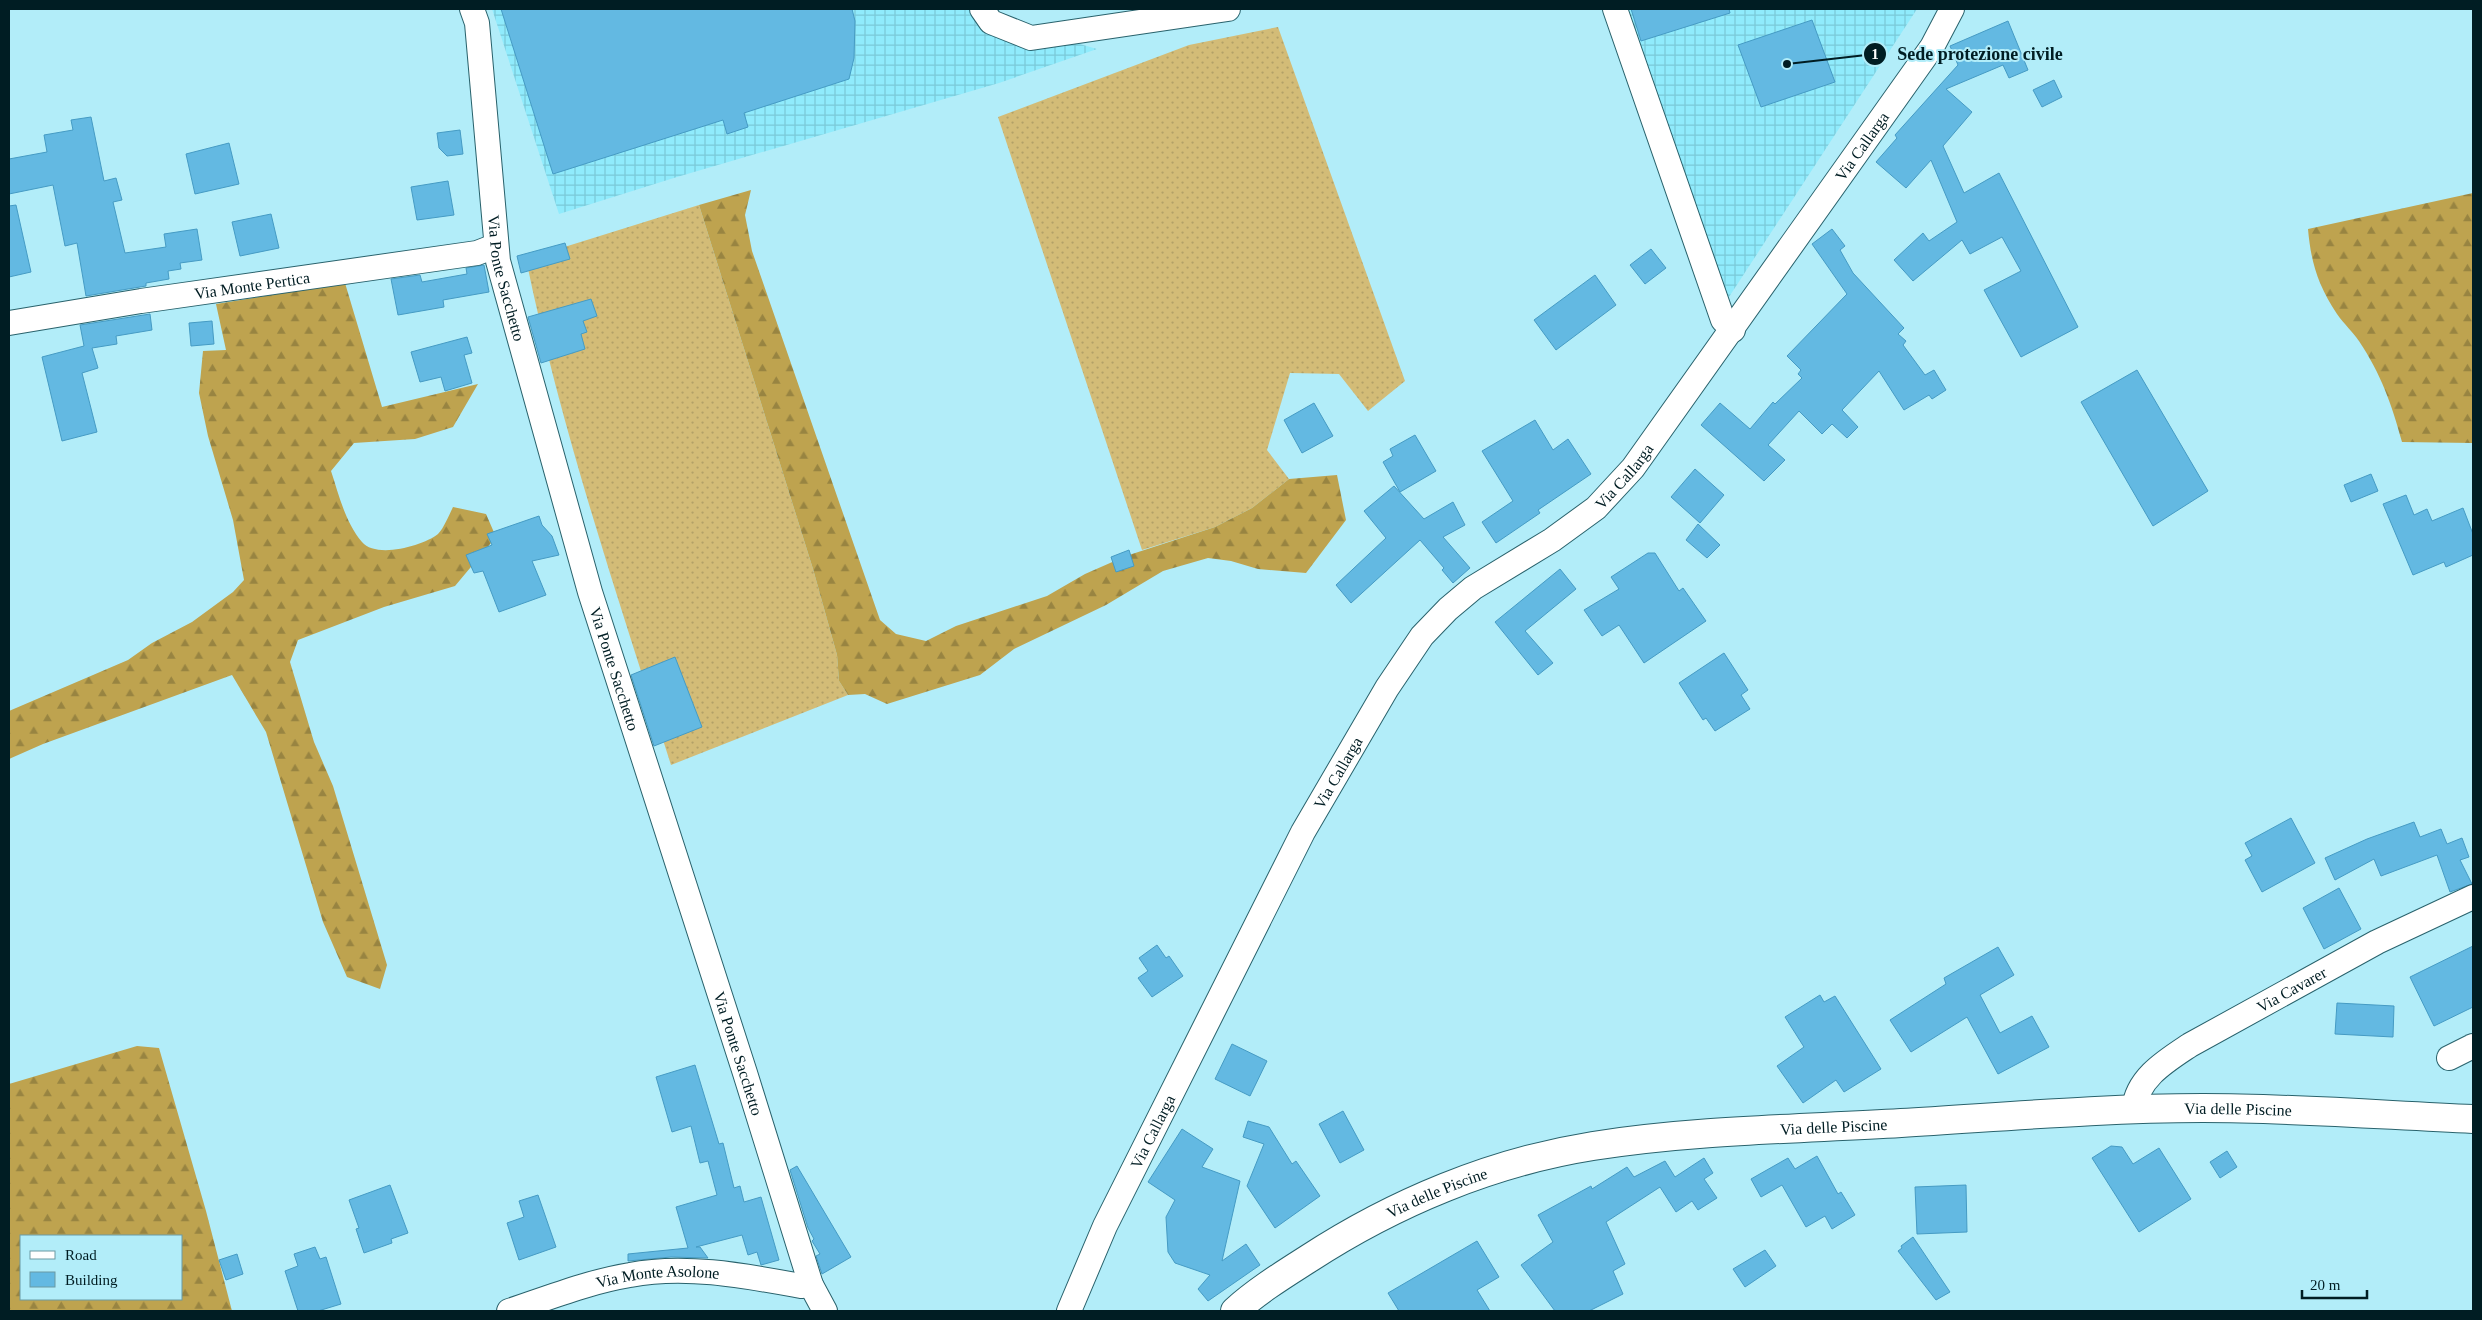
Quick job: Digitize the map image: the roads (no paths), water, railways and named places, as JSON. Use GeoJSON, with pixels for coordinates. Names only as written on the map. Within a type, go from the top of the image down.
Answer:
{"type":"FeatureCollection","features":[{"type":"Feature","properties":{"kind":"street","name":"Via Ponte Sacchetto"},"geometry":{"type":"LineString","coordinates":[[472,9],[477,23],[495,246],[590,592],[739,1054],[811,1285],[825,1311]]}},
{"type":"Feature","properties":{"kind":"street"},"geometry":{"type":"LineString","coordinates":[[982,9],[991,22],[1031,38],[1228,9]]}},
{"type":"Feature","properties":{"kind":"street"},"geometry":{"type":"LineString","coordinates":[[1615,9],[1723,320],[1733,330]]}},
{"type":"Feature","properties":{"kind":"street","name":"Via Callarga"},"geometry":{"type":"LineString","coordinates":[[1069,1311],[1105,1226],[1303,832],[1387,688],[1422,636],[1448,609],[1473,588],[1552,540],[1596,508],[1633,468],[1733,330],[1932,47],[1952,9]]}},
{"type":"Feature","properties":{"kind":"street","name":"Via Monte Pertica"},"geometry":{"type":"LineString","coordinates":[[9,323],[141,301],[477,253],[495,246]]}},
{"type":"Feature","properties":{"kind":"street","name":"Via Cavarer"},"geometry":{"type":"LineString","coordinates":[[2134,1109],[2135,1096],[2148,1079],[2163,1063],[2190,1045],[2377,942],[2473,897]]}},
{"type":"Feature","properties":{"kind":"street"},"geometry":{"type":"LineString","coordinates":[[2449,1058],[2473,1046]]}},
{"type":"Feature","properties":{"kind":"street","name":"Via delle Piscine"},"geometry":{"type":"LineString","coordinates":[[1235,1311],[1294,1267],[1338,1239],[1387,1213],[1447,1187],[1540,1158],[1592,1146],[1666,1138],[2134,1109],[2215,1108],[2473,1119]]}},
{"type":"Feature","properties":{"kind":"street","name":"Via Monte Asolone"},"geometry":{"type":"LineString","coordinates":[[508,1311],[605,1280],[659,1271],[715,1273],[801,1286],[811,1285]]}},
{"type":"Feature","properties":{"kind":"place","name":"Sede protezione civile"},"geometry":{"type":"Point","coordinates":[1787,64]}}]}
